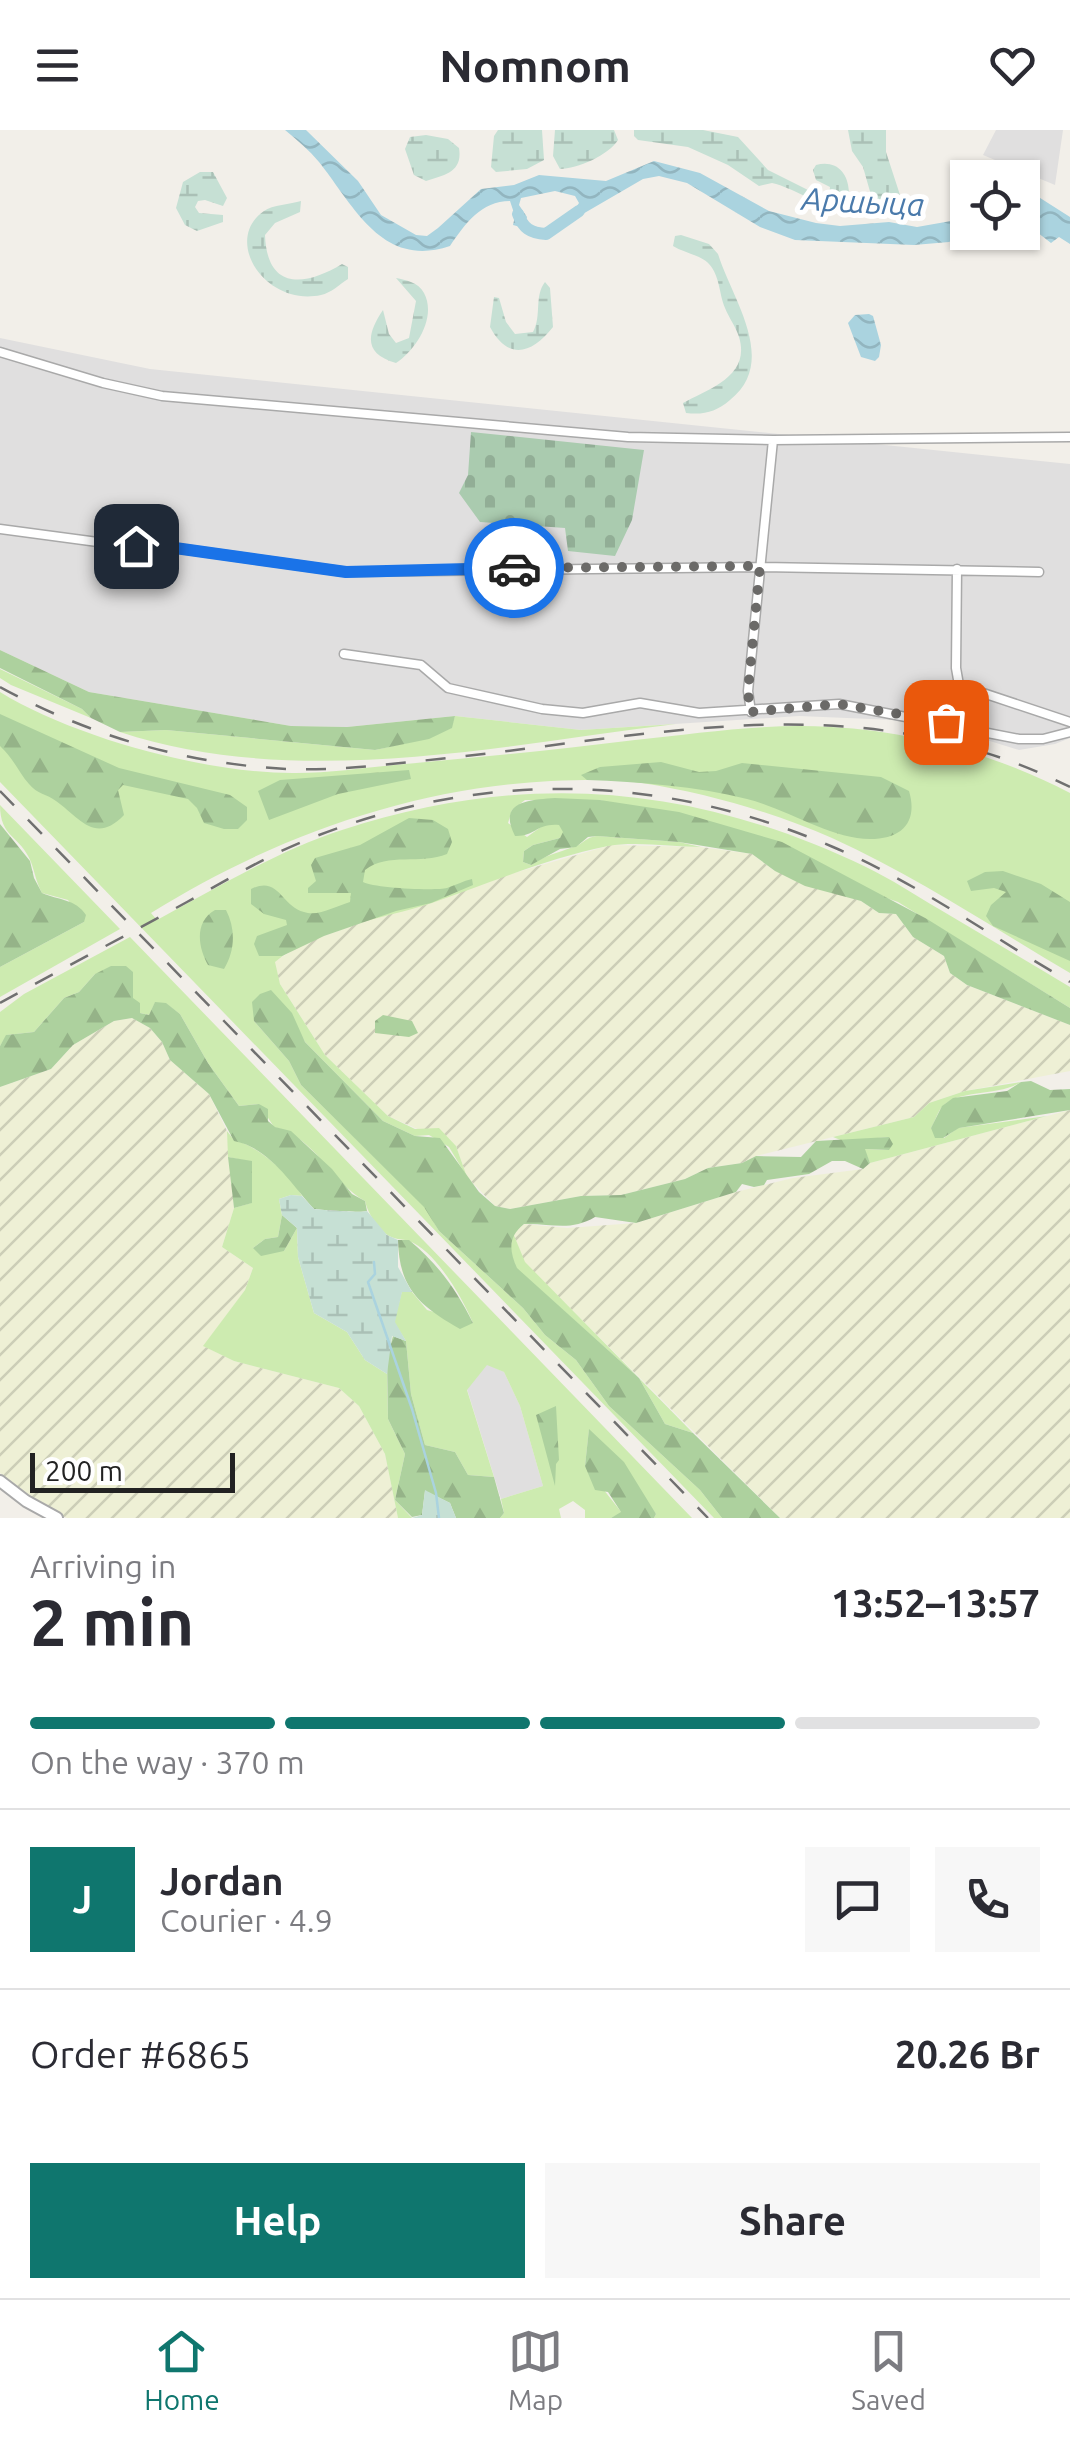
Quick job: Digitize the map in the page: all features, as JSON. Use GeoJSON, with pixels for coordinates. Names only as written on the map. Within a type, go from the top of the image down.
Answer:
{"type":"FeatureCollection","features":[{"type":"Feature","properties":{"kind":"street"},"geometry":{"type":"LineString","coordinates":[[0,352],[103,384],[178,398],[586,434],[773,440],[1070,437]]}},
{"type":"Feature","properties":{"kind":"street"},"geometry":{"type":"LineString","coordinates":[[750,712],[748,691],[773,440]]}},
{"type":"Feature","properties":{"kind":"street"},"geometry":{"type":"LineString","coordinates":[[0,528],[346,572],[760,566],[1039,572]]}},
{"type":"Feature","properties":{"kind":"street"},"geometry":{"type":"LineString","coordinates":[[957,569],[959,685],[1070,722]]}},
{"type":"Feature","properties":{"kind":"street"},"geometry":{"type":"LineString","coordinates":[[344,654],[420,665],[448,688],[542,709],[582,712],[640,703],[698,713],[839,704],[1019,739],[1042,739],[1070,732]]}},
{"type":"Feature","properties":{"kind":"street"},"geometry":{"type":"LineString","coordinates":[[0,1480],[26,1502],[57,1518]]}},
{"type":"Feature","properties":{"kind":"shaded area"},"geometry":{"type":"Polygon","coordinates":[[[996,130],[1063,130],[1055,185],[1040,179],[1040,160],[995,160],[983,155],[996,130]]]}},
{"type":"Feature","properties":{"kind":"shaded area"},"geometry":{"type":"Polygon","coordinates":[[[0,338],[150,369],[1070,464],[1070,738],[1019,750],[964,733],[895,720],[799,716],[581,730],[455,716],[347,727],[291,726],[89,692],[0,650],[0,338]]]}},
{"type":"Feature","properties":{"kind":"shaded area"},"geometry":{"type":"Polygon","coordinates":[[[487,1364],[504,1372],[520,1406],[543,1486],[501,1499],[467,1389],[487,1364]]]}},
{"type":"Feature","properties":{"kind":"green space"},"geometry":{"type":"Polygon","coordinates":[[[498,130],[542,130],[544,160],[527,169],[496,172],[491,167],[498,130]]]}},
{"type":"Feature","properties":{"kind":"green space"},"geometry":{"type":"Polygon","coordinates":[[[555,130],[614,130],[618,140],[592,160],[560,169],[553,156],[555,130]]]}},
{"type":"Feature","properties":{"kind":"green space"},"geometry":{"type":"Polygon","coordinates":[[[634,130],[703,130],[738,137],[768,170],[818,195],[829,196],[830,187],[816,180],[813,170],[816,165],[835,166],[843,173],[849,192],[845,198],[824,201],[772,183],[759,186],[728,165],[688,147],[638,140],[634,130]]]}},
{"type":"Feature","properties":{"kind":"green space"},"geometry":{"type":"Polygon","coordinates":[[[848,130],[886,130],[886,152],[900,195],[891,203],[873,202],[863,167],[852,151],[848,130]]]}},
{"type":"Feature","properties":{"kind":"green space"},"geometry":{"type":"Polygon","coordinates":[[[410,137],[448,139],[459,148],[460,156],[451,171],[426,181],[414,175],[405,149],[410,137]]]}},
{"type":"Feature","properties":{"kind":"green space"},"geometry":{"type":"Polygon","coordinates":[[[200,172],[213,172],[227,198],[223,206],[198,201],[195,207],[199,213],[223,215],[223,222],[197,231],[185,225],[176,208],[183,182],[200,172]]]}},
{"type":"Feature","properties":{"kind":"green space"},"geometry":{"type":"Polygon","coordinates":[[[301,201],[300,212],[275,223],[265,235],[267,253],[280,274],[290,279],[314,277],[342,264],[348,267],[348,279],[321,295],[301,296],[283,291],[267,281],[249,253],[247,238],[252,223],[264,211],[301,201]]]}},
{"type":"Feature","properties":{"kind":"green space"},"geometry":{"type":"Polygon","coordinates":[[[675,236],[709,244],[718,254],[748,329],[751,349],[751,367],[744,384],[725,404],[704,413],[686,413],[683,403],[725,379],[739,362],[741,350],[713,269],[702,258],[673,246],[675,236]]]}},
{"type":"Feature","properties":{"kind":"green space"},"geometry":{"type":"Polygon","coordinates":[[[396,278],[421,289],[428,312],[417,341],[396,363],[373,349],[371,335],[383,310],[389,334],[396,343],[409,338],[416,301],[396,278]]]}},
{"type":"Feature","properties":{"kind":"green space"},"geometry":{"type":"Polygon","coordinates":[[[545,282],[550,288],[553,327],[529,348],[520,350],[504,345],[490,327],[494,297],[499,298],[506,322],[515,334],[533,332],[545,282]]]}},
{"type":"Feature","properties":{"kind":"green space"},"geometry":{"type":"Polygon","coordinates":[[[471,432],[644,450],[632,520],[615,556],[568,551],[565,528],[480,522],[459,493],[468,475],[471,432]]]}},
{"type":"Feature","properties":{"kind":"green space"},"geometry":{"type":"Polygon","coordinates":[[[0,650],[89,692],[291,726],[347,727],[455,716],[452,728],[429,739],[375,750],[166,730],[120,732],[0,668],[0,650]]]}},
{"type":"Feature","properties":{"kind":"green space"},"geometry":{"type":"Polygon","coordinates":[[[0,669],[82,709],[91,718],[11,685],[0,678],[0,669]]]}},
{"type":"Feature","properties":{"kind":"green space"},"geometry":{"type":"Polygon","coordinates":[[[0,692],[103,738],[183,760],[261,772],[333,771],[782,726],[862,729],[954,747],[1013,767],[1070,793],[1070,973],[923,885],[832,838],[715,798],[619,780],[498,786],[394,806],[293,840],[151,913],[157,920],[294,848],[410,811],[543,793],[608,795],[672,803],[737,818],[801,839],[866,867],[1070,987],[1070,1008],[898,902],[600,800],[525,800],[512,810],[508,823],[527,837],[545,824],[559,824],[564,832],[560,838],[524,851],[523,862],[531,865],[597,836],[701,847],[631,844],[586,851],[432,903],[330,932],[275,962],[280,984],[325,1055],[388,1116],[415,1129],[439,1128],[456,1146],[467,1177],[449,1147],[429,1135],[415,1136],[383,1121],[305,1042],[298,1029],[254,1021],[289,1061],[301,1085],[425,1207],[439,1231],[523,1308],[545,1335],[576,1360],[609,1406],[700,1490],[722,1518],[714,1518],[0,782],[0,692]]]}},
{"type":"Feature","properties":{"kind":"green space"},"geometry":{"type":"Polygon","coordinates":[[[0,714],[119,768],[230,795],[247,807],[247,820],[238,829],[224,829],[204,823],[188,799],[123,785],[118,790],[124,815],[105,828],[88,826],[25,780],[0,746],[0,714]]]}},
{"type":"Feature","properties":{"kind":"green space"},"geometry":{"type":"Polygon","coordinates":[[[455,716],[581,730],[676,724],[468,751],[326,761],[256,758],[187,749],[120,732],[166,730],[375,750],[429,738],[451,728],[455,716]]]}},
{"type":"Feature","properties":{"kind":"green space"},"geometry":{"type":"Polygon","coordinates":[[[661,762],[699,772],[742,763],[881,777],[909,791],[911,811],[905,826],[891,836],[855,838],[747,799],[667,785],[587,780],[581,775],[600,767],[661,762]]]}},
{"type":"Feature","properties":{"kind":"green space"},"geometry":{"type":"Polygon","coordinates":[[[409,770],[411,779],[338,794],[269,820],[258,791],[280,780],[409,770]]]}},
{"type":"Feature","properties":{"kind":"green space"},"geometry":{"type":"Polygon","coordinates":[[[555,798],[600,800],[679,812],[782,842],[927,919],[1070,1008],[1070,1025],[967,985],[950,973],[944,956],[913,937],[896,914],[879,913],[861,901],[805,886],[752,854],[679,842],[597,836],[531,865],[523,862],[524,851],[560,838],[563,832],[559,825],[552,825],[515,836],[510,824],[513,809],[526,802],[555,798]]]}},
{"type":"Feature","properties":{"kind":"green space"},"geometry":{"type":"Polygon","coordinates":[[[0,805],[120,929],[0,997],[0,967],[84,922],[68,900],[42,893],[27,853],[3,824],[0,805]]]}},
{"type":"Feature","properties":{"kind":"green space"},"geometry":{"type":"Polygon","coordinates":[[[409,818],[433,820],[448,829],[452,842],[447,854],[384,861],[365,870],[363,882],[430,889],[472,879],[473,885],[431,903],[324,936],[282,956],[259,956],[254,944],[257,936],[287,925],[286,920],[264,914],[251,904],[251,889],[268,886],[296,909],[309,913],[350,902],[351,893],[308,893],[316,881],[311,865],[315,858],[360,845],[409,818]]]}},
{"type":"Feature","properties":{"kind":"green space"},"geometry":{"type":"Polygon","coordinates":[[[0,824],[30,861],[42,893],[72,903],[86,915],[84,922],[0,967],[0,824]]]}},
{"type":"Feature","properties":{"kind":"green space"},"geometry":{"type":"Polygon","coordinates":[[[611,845],[701,847],[752,854],[775,871],[861,901],[879,913],[896,914],[913,937],[944,956],[950,973],[967,985],[1070,1025],[1070,1071],[965,1091],[929,1103],[914,1117],[756,1156],[742,1163],[708,1168],[685,1179],[621,1195],[581,1196],[510,1209],[495,1206],[467,1177],[456,1146],[388,1116],[325,1055],[280,984],[274,962],[304,943],[377,917],[611,845]]]}},
{"type":"Feature","properties":{"kind":"green space"},"geometry":{"type":"Polygon","coordinates":[[[1003,871],[1041,884],[1070,902],[1070,961],[993,926],[986,916],[991,905],[1006,892],[994,888],[971,891],[967,881],[985,872],[1003,871]]]}},
{"type":"Feature","properties":{"kind":"green space"},"geometry":{"type":"Polygon","coordinates":[[[215,910],[226,910],[233,932],[224,969],[208,965],[200,943],[204,921],[215,910]]]}},
{"type":"Feature","properties":{"kind":"green space"},"geometry":{"type":"Polygon","coordinates":[[[130,937],[692,1518],[654,1518],[656,1514],[589,1430],[585,1466],[622,1513],[611,1518],[585,1518],[585,1510],[573,1501],[559,1509],[561,1518],[500,1518],[504,1513],[501,1499],[543,1486],[520,1406],[504,1372],[487,1365],[467,1390],[494,1477],[468,1475],[455,1452],[425,1445],[411,1394],[406,1341],[394,1322],[402,1291],[412,1292],[427,1310],[473,1323],[455,1289],[419,1246],[384,1232],[365,1201],[301,1140],[274,1127],[259,1104],[239,1106],[180,1014],[165,1003],[155,1003],[149,1015],[140,1013],[133,999],[133,972],[95,974],[79,992],[64,998],[34,1032],[7,1035],[0,1046],[0,1012],[24,994],[130,937]]]}},
{"type":"Feature","properties":{"kind":"green space"},"geometry":{"type":"Polygon","coordinates":[[[111,966],[126,966],[133,972],[133,998],[140,1003],[140,1013],[149,1015],[155,1002],[166,1003],[180,1014],[239,1106],[259,1104],[268,1109],[268,1121],[291,1131],[332,1169],[352,1194],[365,1201],[367,1211],[314,1209],[269,1159],[234,1141],[209,1094],[170,1060],[150,1028],[132,1018],[114,1021],[73,1045],[51,1069],[0,1087],[0,1046],[6,1035],[34,1032],[64,998],[79,992],[95,974],[111,966]]]}},
{"type":"Feature","properties":{"kind":"green space"},"geometry":{"type":"Polygon","coordinates":[[[271,990],[292,1013],[305,1042],[383,1121],[415,1136],[440,1138],[479,1192],[495,1206],[510,1209],[581,1196],[621,1195],[756,1156],[801,1157],[816,1141],[889,1137],[893,1144],[889,1150],[865,1149],[870,1163],[863,1169],[845,1161],[832,1161],[809,1174],[767,1180],[754,1187],[742,1184],[736,1192],[636,1223],[595,1217],[569,1226],[524,1224],[513,1239],[511,1250],[517,1268],[639,1378],[665,1424],[693,1433],[780,1518],[722,1518],[700,1490],[609,1406],[576,1360],[545,1335],[523,1308],[439,1231],[424,1207],[301,1085],[289,1061],[254,1021],[252,1002],[271,990]]]}},
{"type":"Feature","properties":{"kind":"green space"},"geometry":{"type":"Polygon","coordinates":[[[383,1015],[412,1021],[418,1033],[409,1037],[375,1033],[375,1021],[383,1015]]]}},
{"type":"Feature","properties":{"kind":"green space"},"geometry":{"type":"Polygon","coordinates":[[[132,1018],[150,1028],[170,1060],[209,1094],[227,1131],[234,1208],[222,1247],[253,1268],[245,1290],[204,1346],[234,1361],[339,1388],[359,1406],[385,1454],[398,1518],[67,1518],[48,1510],[0,1473],[0,1087],[51,1069],[73,1045],[114,1021],[132,1018]]]}},
{"type":"Feature","properties":{"kind":"green space"},"geometry":{"type":"Polygon","coordinates":[[[1031,1081],[1050,1090],[1070,1089],[1070,1110],[959,1128],[943,1138],[935,1138],[931,1128],[942,1106],[953,1098],[1007,1091],[1031,1081]]]}},
{"type":"Feature","properties":{"kind":"green space"},"geometry":{"type":"Polygon","coordinates":[[[1021,1082],[950,1101],[941,1108],[931,1128],[944,1138],[958,1128],[1047,1116],[870,1163],[864,1149],[889,1150],[889,1137],[843,1141],[833,1137],[914,1117],[929,1103],[965,1091],[1021,1082]]]}},
{"type":"Feature","properties":{"kind":"green space"},"geometry":{"type":"Polygon","coordinates":[[[1070,1110],[1070,1518],[780,1518],[524,1262],[513,1233],[524,1224],[567,1228],[636,1223],[793,1178],[863,1169],[870,1163],[1070,1110]]]}},
{"type":"Feature","properties":{"kind":"green space"},"geometry":{"type":"Polygon","coordinates":[[[227,1131],[234,1140],[273,1162],[302,1196],[279,1199],[282,1215],[278,1237],[265,1239],[253,1248],[284,1251],[297,1228],[298,1257],[314,1313],[347,1332],[365,1360],[387,1374],[388,1419],[405,1454],[395,1500],[412,1518],[398,1518],[385,1454],[359,1406],[339,1388],[234,1361],[203,1346],[245,1290],[253,1268],[222,1247],[234,1208],[251,1203],[252,1162],[228,1157],[227,1131]]]}},
{"type":"Feature","properties":{"kind":"green space"},"geometry":{"type":"Polygon","coordinates":[[[228,1157],[252,1161],[252,1203],[234,1208],[228,1157]]]}},
{"type":"Feature","properties":{"kind":"green space"},"geometry":{"type":"Polygon","coordinates":[[[302,1196],[314,1209],[367,1211],[387,1235],[398,1240],[398,1267],[412,1292],[402,1292],[395,1322],[406,1341],[392,1336],[387,1374],[365,1360],[347,1332],[314,1313],[298,1257],[297,1228],[282,1215],[279,1199],[302,1196]]]}},
{"type":"Feature","properties":{"kind":"green space"},"geometry":{"type":"Polygon","coordinates":[[[282,1215],[297,1228],[284,1251],[261,1256],[253,1248],[265,1239],[278,1237],[282,1215]]]}},
{"type":"Feature","properties":{"kind":"green space"},"geometry":{"type":"Polygon","coordinates":[[[513,1233],[525,1262],[639,1378],[516,1268],[510,1251],[513,1233]]]}},
{"type":"Feature","properties":{"kind":"green space"},"geometry":{"type":"Polygon","coordinates":[[[398,1240],[409,1240],[438,1268],[473,1323],[460,1329],[423,1304],[402,1271],[398,1240]]]}},
{"type":"Feature","properties":{"kind":"green space"},"geometry":{"type":"Polygon","coordinates":[[[393,1336],[406,1341],[411,1394],[425,1445],[455,1452],[468,1475],[494,1477],[504,1513],[500,1518],[456,1518],[450,1503],[425,1491],[422,1515],[412,1517],[395,1500],[405,1454],[388,1419],[387,1359],[393,1336]]]}},
{"type":"Feature","properties":{"kind":"green space"},"geometry":{"type":"Polygon","coordinates":[[[639,1378],[693,1433],[665,1424],[639,1378]]]}},
{"type":"Feature","properties":{"kind":"green space"},"geometry":{"type":"Polygon","coordinates":[[[556,1406],[559,1460],[555,1486],[536,1415],[556,1406]]]}},
{"type":"Feature","properties":{"kind":"green space"},"geometry":{"type":"Polygon","coordinates":[[[589,1429],[624,1462],[656,1514],[654,1518],[611,1518],[621,1512],[608,1492],[595,1490],[585,1466],[589,1429]]]}},
{"type":"Feature","properties":{"kind":"green space"},"geometry":{"type":"Polygon","coordinates":[[[425,1490],[450,1503],[456,1518],[412,1518],[422,1515],[425,1490]]]}},
{"type":"Feature","properties":{"kind":"water"},"geometry":{"type":"Polygon","coordinates":[[[285,130],[306,130],[358,181],[381,215],[416,235],[427,236],[481,189],[514,185],[539,175],[606,181],[654,161],[700,173],[769,211],[816,223],[840,226],[889,222],[917,227],[950,221],[950,242],[914,245],[795,240],[760,227],[687,183],[659,176],[643,179],[569,222],[579,203],[575,196],[555,191],[521,198],[519,205],[527,217],[524,228],[513,225],[515,216],[510,201],[500,202],[475,215],[450,246],[426,251],[406,249],[372,229],[315,158],[285,130]]]}},
{"type":"Feature","properties":{"kind":"water"},"geometry":{"type":"Polygon","coordinates":[[[1040,198],[1070,217],[1070,244],[1059,237],[1051,243],[1040,234],[1040,198]]]}},
{"type":"Feature","properties":{"kind":"water"},"geometry":{"type":"Polygon","coordinates":[[[855,315],[873,316],[881,345],[875,361],[861,357],[848,323],[855,315]]]}},
{"type":"Feature","properties":{"kind":"waterway"},"geometry":{"type":"LineString","coordinates":[[518,214],[528,229],[546,234],[579,211]]}},
{"type":"Feature","properties":{"kind":"waterway"},"geometry":{"type":"LineString","coordinates":[[374,1262],[375,1274],[368,1282],[412,1409],[436,1493],[439,1518]]}},
{"type":"Feature","properties":{"kind":"railway"},"geometry":{"type":"LineString","coordinates":[[0,687],[104,733],[176,754],[250,766],[345,768],[680,730],[836,726],[914,735],[992,755],[1070,787]]}},
{"type":"Feature","properties":{"kind":"railway"},"geometry":{"type":"LineString","coordinates":[[0,1003],[309,839],[374,816],[440,800],[506,791],[571,789],[637,793],[703,805],[833,847],[924,893],[1070,982]]}},
{"type":"Feature","properties":{"kind":"railway"},"geometry":{"type":"LineString","coordinates":[[0,791],[708,1518]]}},
{"type":"Feature","properties":{"kind":"way so far"},"geometry":{"type":"LineString","coordinates":[[514,568],[760,566],[748,691],[750,712],[839,704],[946,722]]}},
{"type":"Feature","properties":{"kind":"route"},"geometry":{"type":"LineString","coordinates":[[136,546],[346,572],[514,568]]}},
{"type":"Feature","properties":{"kind":"water label","name":"Аршыца"},"geometry":{"type":"Point","coordinates":[863,202]}}]}
